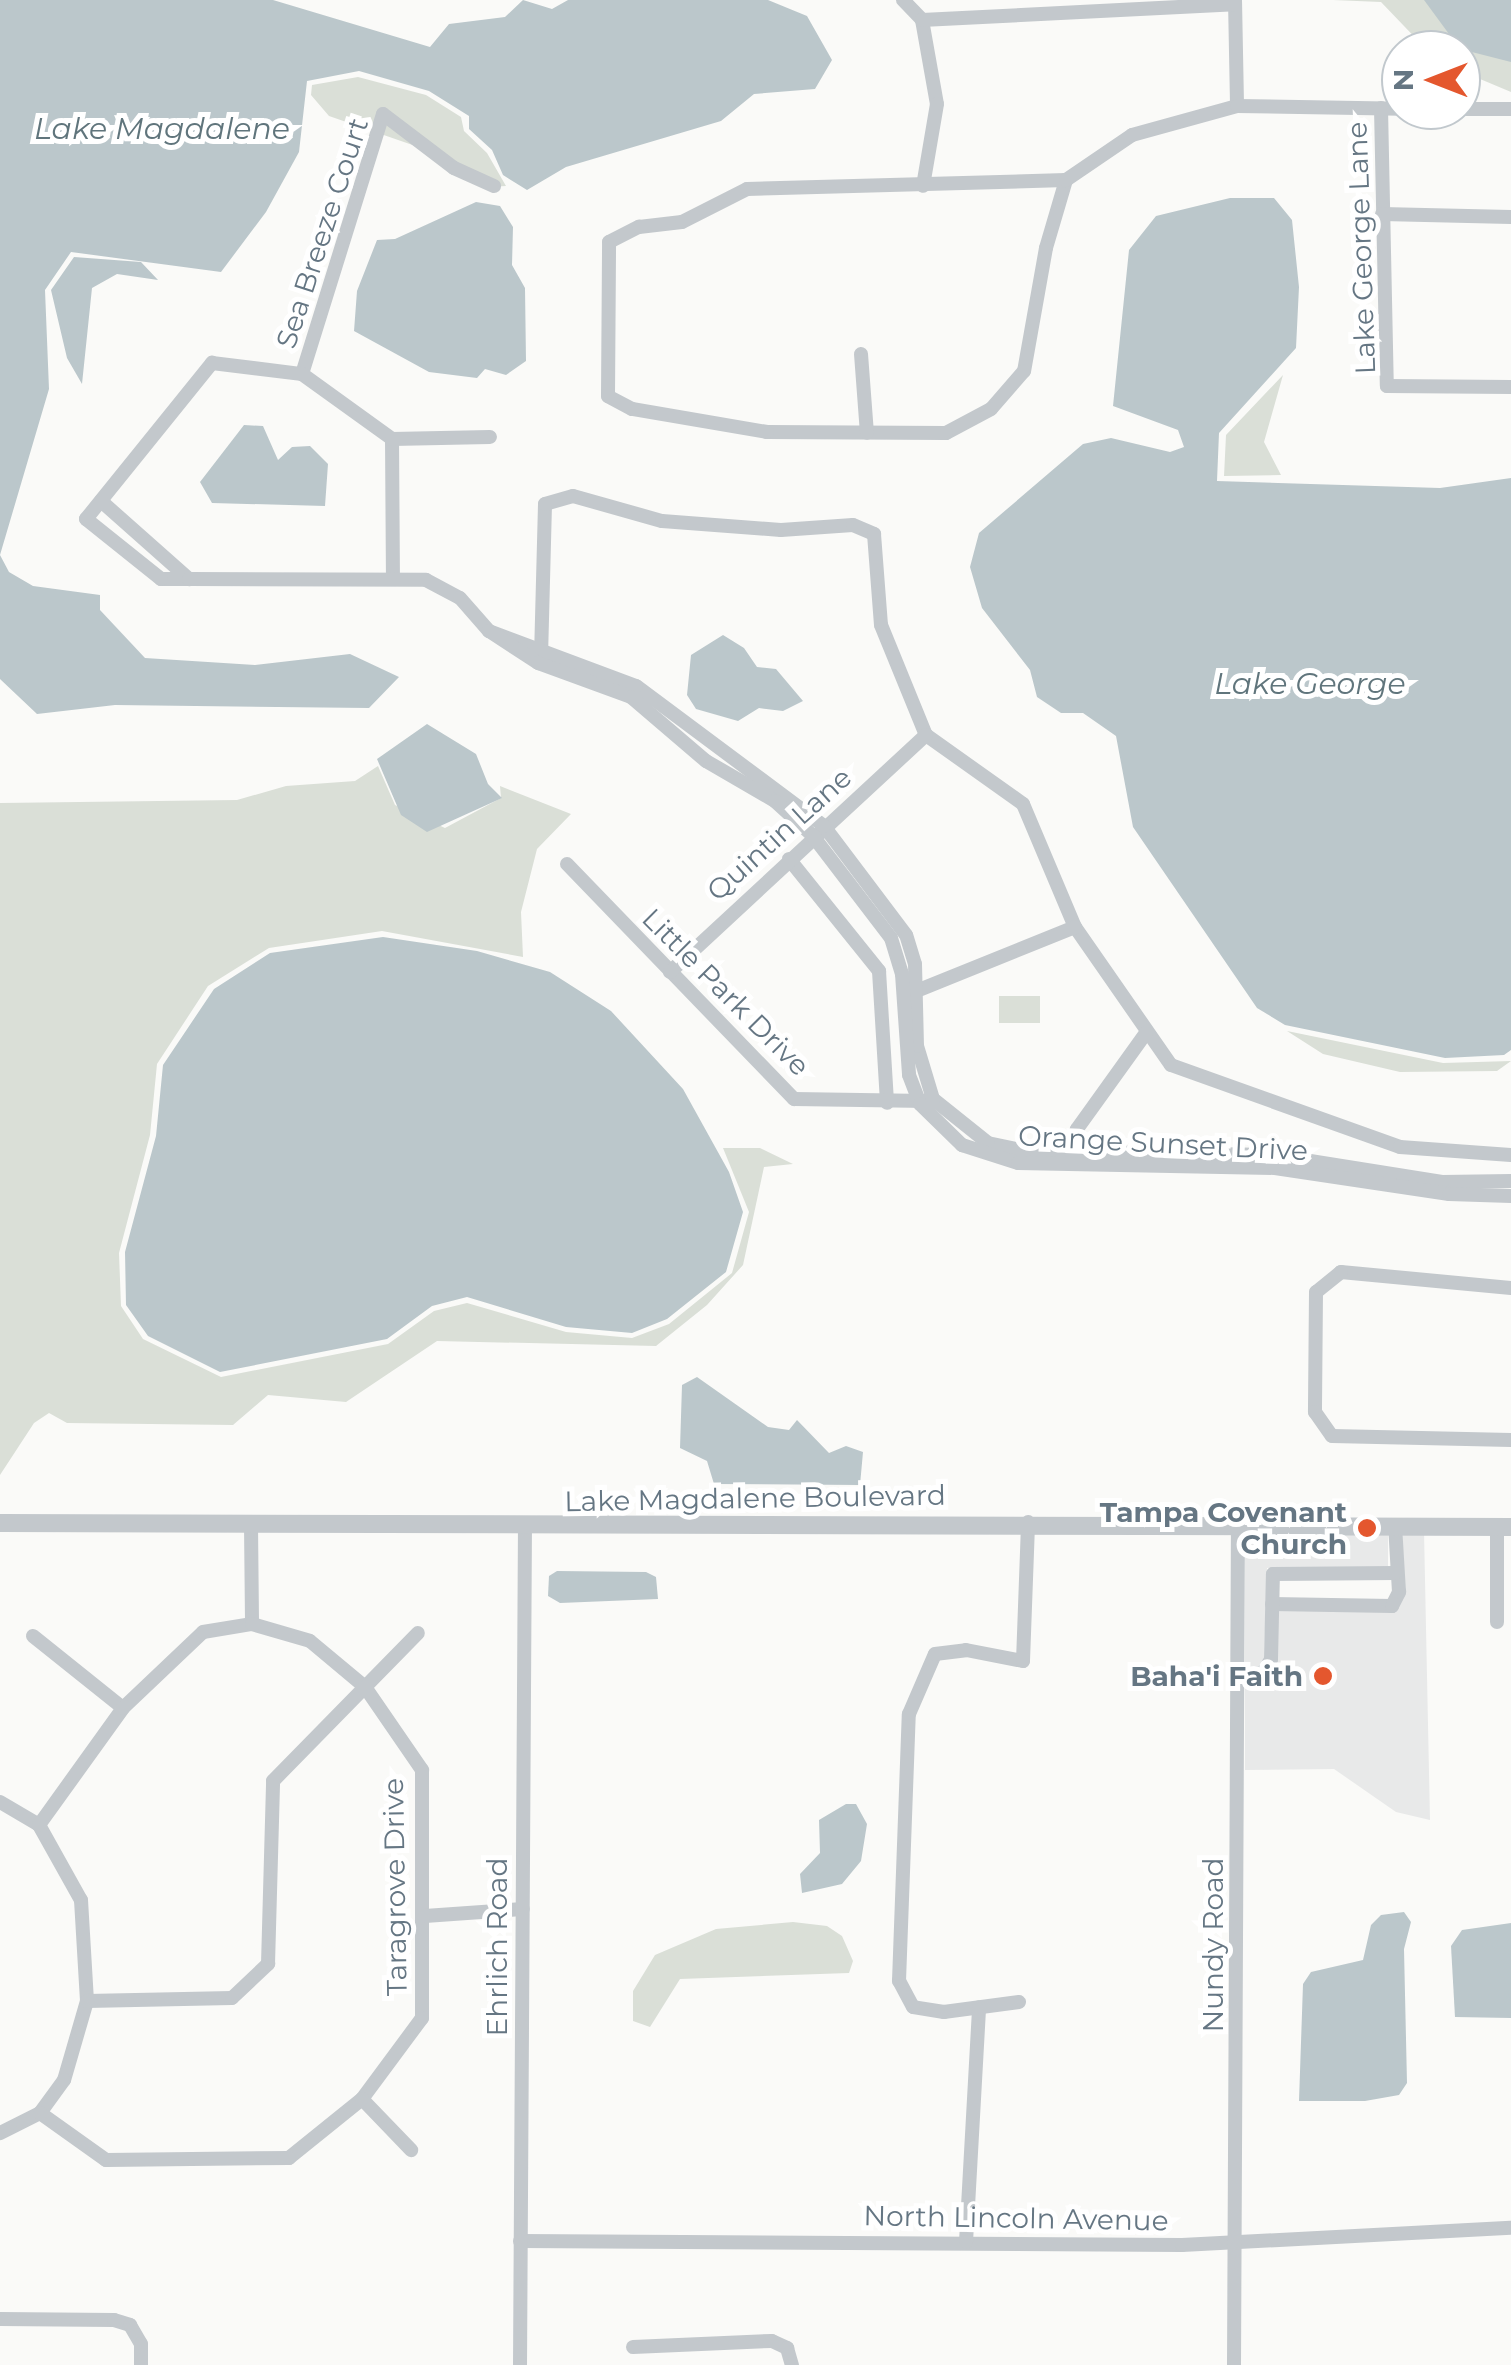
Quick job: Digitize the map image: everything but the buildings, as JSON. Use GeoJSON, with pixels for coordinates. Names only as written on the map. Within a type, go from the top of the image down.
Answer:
{"type":"FeatureCollection","features":[{"type":"Feature","properties":{"kind":"street"},"geometry":{"type":"LineString","coordinates":[[903,0],[922,20],[937,104],[922,186]]}},
{"type":"Feature","properties":{"kind":"street"},"geometry":{"type":"LineString","coordinates":[[922,20],[1235,2],[1237,106]]}},
{"type":"Feature","properties":{"kind":"street"},"geometry":{"type":"LineString","coordinates":[[1066,180],[1046,248],[1024,371],[991,408],[946,433],[767,432],[632,410],[608,396],[609,242],[639,227],[682,222],[748,189],[1066,180],[1132,135],[1237,106],[1381,108]]}},
{"type":"Feature","properties":{"kind":"street"},"geometry":{"type":"LineString","coordinates":[[1481,109],[1511,110]]}},
{"type":"Feature","properties":{"kind":"street","name":"Sea Breeze Court"},"geometry":{"type":"LineString","coordinates":[[302,374],[384,114],[454,168],[494,186]]}},
{"type":"Feature","properties":{"kind":"street","name":"Lake George Lane"},"geometry":{"type":"LineString","coordinates":[[1381,130],[1387,386],[1511,387]]}},
{"type":"Feature","properties":{"kind":"street"},"geometry":{"type":"LineString","coordinates":[[1382,214],[1511,217]]}},
{"type":"Feature","properties":{"kind":"street"},"geometry":{"type":"LineString","coordinates":[[861,354],[867,433]]}},
{"type":"Feature","properties":{"kind":"street"},"geometry":{"type":"LineString","coordinates":[[490,436],[392,440],[302,374],[212,363],[86,519],[161,579],[426,580],[460,598],[489,630],[541,658],[589,664],[636,686],[819,831],[906,934],[910,994],[927,1102]]}},
{"type":"Feature","properties":{"kind":"street"},"geometry":{"type":"LineString","coordinates":[[392,440],[393,577]]}},
{"type":"Feature","properties":{"kind":"street"},"geometry":{"type":"LineString","coordinates":[[541,658],[546,504],[573,496],[662,521],[782,530],[853,525],[874,534],[881,625],[926,735],[1022,804],[1076,927],[1146,1032],[1187,1076],[1400,1147],[1511,1155]]}},
{"type":"Feature","properties":{"kind":"street"},"geometry":{"type":"LineString","coordinates":[[101,501],[189,579]]}},
{"type":"Feature","properties":{"kind":"street","name":"Quintin Lane"},"geometry":{"type":"LineString","coordinates":[[670,972],[926,735]]}},
{"type":"Feature","properties":{"kind":"street"},"geometry":{"type":"LineString","coordinates":[[789,858],[878,971],[886,1103]]}},
{"type":"Feature","properties":{"kind":"street","name":"Little Park Drive"},"geometry":{"type":"LineString","coordinates":[[567,864],[794,1099],[927,1102]]}},
{"type":"Feature","properties":{"kind":"street"},"geometry":{"type":"LineString","coordinates":[[910,994],[1076,927]]}},
{"type":"Feature","properties":{"kind":"street"},"geometry":{"type":"LineString","coordinates":[[1068,1159],[1146,1032]]}},
{"type":"Feature","properties":{"kind":"street","name":"Orange Sunset Drive"},"geometry":{"type":"LineString","coordinates":[[927,1102],[982,1156],[1274,1168],[1511,1196]]}},
{"type":"Feature","properties":{"kind":"street"},"geometry":{"type":"LineString","coordinates":[[1393,1181],[1400,1147]]}},
{"type":"Feature","properties":{"kind":"street","name":"Orange Sunset Drive"},"geometry":{"type":"LineString","coordinates":[[1393,1181],[1511,1181]]}},
{"type":"Feature","properties":{"kind":"street"},"geometry":{"type":"LineString","coordinates":[[1511,1288],[1341,1272],[1316,1292],[1316,1412],[1332,1436],[1511,1440]]}},
{"type":"Feature","properties":{"kind":"street"},"geometry":{"type":"LineString","coordinates":[[1019,2002],[979,2007],[913,2007],[899,1981],[909,1714],[921,1678],[935,1654],[966,1650],[1023,1661],[1028,1522]]}},
{"type":"Feature","properties":{"kind":"street","name":"Lake Magdalene Boulevard"},"geometry":{"type":"LineString","coordinates":[[0,1523],[526,1528],[1028,1522],[1504,1527]]}},
{"type":"Feature","properties":{"kind":"street","name":"Nundy Road"},"geometry":{"type":"LineString","coordinates":[[1234,2365],[1238,1524]]}},
{"type":"Feature","properties":{"kind":"street"},"geometry":{"type":"LineString","coordinates":[[251,1525],[252,1624]]}},
{"type":"Feature","properties":{"kind":"street"},"geometry":{"type":"LineString","coordinates":[[1272,1604],[1392,1606],[1399,1592],[1395,1525]]}},
{"type":"Feature","properties":{"kind":"street"},"geometry":{"type":"LineString","coordinates":[[1498,1622],[1504,1527]]}},
{"type":"Feature","properties":{"kind":"street","name":"Ehrlich Road"},"geometry":{"type":"LineString","coordinates":[[520,2365],[526,1528]]}},
{"type":"Feature","properties":{"kind":"street"},"geometry":{"type":"LineString","coordinates":[[1238,1674],[1268,1667],[1273,1574],[1395,1573]]}},
{"type":"Feature","properties":{"kind":"street","name":"Taragrove Drive"},"geometry":{"type":"LineString","coordinates":[[39,1825],[123,1708],[203,1632],[252,1624],[310,1641],[365,1687],[422,1770],[426,1916],[422,2018],[362,2099],[289,2158],[106,2160],[40,2113]]}},
{"type":"Feature","properties":{"kind":"street"},"geometry":{"type":"LineString","coordinates":[[87,2001],[232,1998],[268,1964],[273,1782],[418,1633]]}},
{"type":"Feature","properties":{"kind":"street"},"geometry":{"type":"LineString","coordinates":[[33,1636],[123,1708]]}},
{"type":"Feature","properties":{"kind":"street"},"geometry":{"type":"LineString","coordinates":[[0,1802],[39,1825],[81,1900],[87,2001],[64,2080],[40,2113],[0,2133]]}},
{"type":"Feature","properties":{"kind":"street"},"geometry":{"type":"LineString","coordinates":[[426,1916],[522,1909]]}},
{"type":"Feature","properties":{"kind":"street"},"geometry":{"type":"LineString","coordinates":[[966,2242],[979,2007]]}},
{"type":"Feature","properties":{"kind":"street"},"geometry":{"type":"LineString","coordinates":[[362,2099],[411,2150]]}},
{"type":"Feature","properties":{"kind":"street","name":"North Lincoln Avenue"},"geometry":{"type":"LineString","coordinates":[[520,2241],[1236,2240],[1511,2228]]}},
{"type":"Feature","properties":{"kind":"street"},"geometry":{"type":"LineString","coordinates":[[0,2320],[114,2320],[130,2325],[141,2344],[141,2365]]}},
{"type":"Feature","properties":{"kind":"street"},"geometry":{"type":"LineString","coordinates":[[633,2347],[772,2341],[786,2348],[792,2365]]}},
{"type":"Feature","properties":{"kind":"shaded area"},"geometry":{"type":"Polygon","coordinates":[[[1333,0],[1511,0],[1511,92],[1481,79],[1481,30],[1408,30],[1381,2],[1333,0]]]}},
{"type":"Feature","properties":{"kind":"shaded area"},"geometry":{"type":"Polygon","coordinates":[[[358,77],[426,95],[461,117],[464,131],[487,153],[506,186],[488,187],[424,149],[329,116],[311,95],[312,85],[358,77]]]}},
{"type":"Feature","properties":{"kind":"shaded area"},"geometry":{"type":"Polygon","coordinates":[[[1283,375],[1264,442],[1281,475],[1224,476],[1226,435],[1283,375]]]}},
{"type":"Feature","properties":{"kind":"shaded area"},"geometry":{"type":"Polygon","coordinates":[[[378,766],[395,805],[445,828],[501,798],[500,786],[571,814],[537,849],[521,912],[523,957],[382,931],[269,948],[208,986],[157,1064],[150,1135],[119,1253],[121,1306],[143,1339],[221,1377],[388,1344],[434,1311],[467,1303],[566,1332],[632,1338],[669,1324],[732,1273],[749,1212],[723,1148],[760,1148],[793,1164],[764,1167],[743,1265],[707,1305],[656,1346],[437,1341],[346,1402],[268,1395],[233,1425],[67,1423],[49,1413],[34,1423],[0,1475],[0,803],[237,800],[286,786],[355,781],[378,766]]]}},
{"type":"Feature","properties":{"kind":"shaded area"},"geometry":{"type":"Polygon","coordinates":[[[999,996],[1040,996],[1040,1023],[999,1023],[999,996]]]}},
{"type":"Feature","properties":{"kind":"shaded area"},"geometry":{"type":"Polygon","coordinates":[[[1287,1031],[1443,1063],[1511,1061],[1497,1071],[1400,1072],[1323,1054],[1287,1031]]]}},
{"type":"Feature","properties":{"kind":"shaded area"},"geometry":{"type":"Polygon","coordinates":[[[1388,1531],[1388,1567],[1267,1568],[1264,1658],[1259,1667],[1245,1667],[1245,1532],[1388,1531]]]}},
{"type":"Feature","properties":{"kind":"shaded area"},"geometry":{"type":"Polygon","coordinates":[[[1402,1531],[1424,1531],[1430,1820],[1396,1812],[1334,1769],[1245,1770],[1245,1680],[1268,1677],[1274,1669],[1279,1610],[1396,1611],[1405,1591],[1402,1531]]]}},
{"type":"Feature","properties":{"kind":"shaded area"},"geometry":{"type":"Polygon","coordinates":[[[793,1922],[827,1926],[842,1936],[853,1961],[849,1973],[680,1979],[650,2027],[633,2021],[633,1991],[655,1955],[716,1929],[793,1922]]]}},
{"type":"Feature","properties":{"kind":"water","name":"Lake Magdalene"},"geometry":{"type":"Polygon","coordinates":[[[0,0],[273,0],[430,47],[449,24],[505,17],[523,0],[552,9],[568,0],[768,0],[807,16],[832,60],[815,89],[754,94],[721,121],[566,167],[527,190],[503,175],[492,150],[469,129],[469,116],[429,91],[359,71],[307,81],[299,152],[266,212],[221,272],[71,252],[45,290],[49,389],[0,555],[0,0]]]}},
{"type":"Feature","properties":{"kind":"water"},"geometry":{"type":"Polygon","coordinates":[[[1424,0],[1511,0],[1511,62],[1481,54],[1481,30],[1446,30],[1424,0]]]}},
{"type":"Feature","properties":{"kind":"water","name":"Lake George"},"geometry":{"type":"Polygon","coordinates":[[[1230,198],[1274,198],[1292,220],[1299,287],[1296,348],[1219,433],[1217,481],[1440,488],[1511,478],[1511,1050],[1504,1055],[1445,1058],[1285,1025],[1257,1008],[1133,827],[1116,736],[1083,713],[1061,713],[1037,697],[1030,670],[982,608],[970,567],[979,533],[1083,444],[1111,438],[1170,452],[1184,447],[1178,430],[1113,406],[1129,250],[1156,216],[1230,198]]]}},
{"type":"Feature","properties":{"kind":"water"},"geometry":{"type":"Polygon","coordinates":[[[476,202],[500,206],[513,227],[512,265],[525,288],[526,361],[506,375],[485,369],[477,378],[429,372],[354,331],[357,291],[377,240],[395,239],[476,202]]]}},
{"type":"Feature","properties":{"kind":"water"},"geometry":{"type":"Polygon","coordinates":[[[74,257],[141,262],[158,280],[117,274],[92,288],[82,384],[67,358],[51,290],[74,257]]]}},
{"type":"Feature","properties":{"kind":"water"},"geometry":{"type":"Polygon","coordinates":[[[244,425],[263,426],[278,460],[292,447],[310,446],[328,464],[325,506],[212,503],[200,482],[244,425]]]}},
{"type":"Feature","properties":{"kind":"water"},"geometry":{"type":"Polygon","coordinates":[[[0,555],[9,572],[33,586],[100,595],[100,610],[145,658],[255,665],[350,654],[399,677],[369,708],[115,705],[37,714],[0,679],[0,555]]]}},
{"type":"Feature","properties":{"kind":"water"},"geometry":{"type":"Polygon","coordinates":[[[723,635],[744,648],[757,667],[776,669],[803,701],[783,711],[759,708],[738,721],[696,709],[687,695],[691,655],[723,635]]]}},
{"type":"Feature","properties":{"kind":"water"},"geometry":{"type":"Polygon","coordinates":[[[427,724],[476,754],[488,784],[502,798],[427,832],[401,815],[377,759],[427,724]]]}},
{"type":"Feature","properties":{"kind":"water"},"geometry":{"type":"Polygon","coordinates":[[[383,937],[477,951],[550,972],[611,1011],[683,1089],[729,1172],[743,1212],[726,1272],[667,1319],[632,1333],[566,1327],[467,1297],[432,1306],[387,1339],[220,1372],[148,1336],[126,1305],[125,1252],[156,1136],[163,1065],[214,989],[270,953],[383,937]]]}},
{"type":"Feature","properties":{"kind":"water"},"geometry":{"type":"Polygon","coordinates":[[[697,1377],[768,1427],[789,1430],[797,1420],[829,1453],[846,1446],[863,1452],[860,1485],[714,1484],[707,1461],[680,1448],[682,1385],[697,1377]]]}},
{"type":"Feature","properties":{"kind":"water"},"geometry":{"type":"Polygon","coordinates":[[[557,1571],[646,1572],[656,1577],[658,1599],[560,1603],[548,1596],[549,1576],[557,1571]]]}},
{"type":"Feature","properties":{"kind":"water"},"geometry":{"type":"Polygon","coordinates":[[[846,1804],[856,1804],[867,1824],[861,1861],[842,1884],[802,1893],[800,1874],[820,1853],[819,1820],[846,1804]]]}},
{"type":"Feature","properties":{"kind":"water"},"geometry":{"type":"Polygon","coordinates":[[[1404,1912],[1411,1922],[1404,1949],[1407,2083],[1399,2095],[1365,2101],[1299,2101],[1303,1984],[1311,1972],[1363,1960],[1371,1925],[1381,1915],[1404,1912]]]}},
{"type":"Feature","properties":{"kind":"water"},"geometry":{"type":"Polygon","coordinates":[[[1511,1923],[1511,2018],[1455,2017],[1451,1946],[1462,1930],[1511,1923]]]}},
{"type":"Feature","properties":{"kind":"place","name":"Tampa Covenant Church"},"geometry":{"type":"Point","coordinates":[1367,1528]}},
{"type":"Feature","properties":{"kind":"place","name":"Baha'i Faith"},"geometry":{"type":"Point","coordinates":[1323,1676]}}]}
